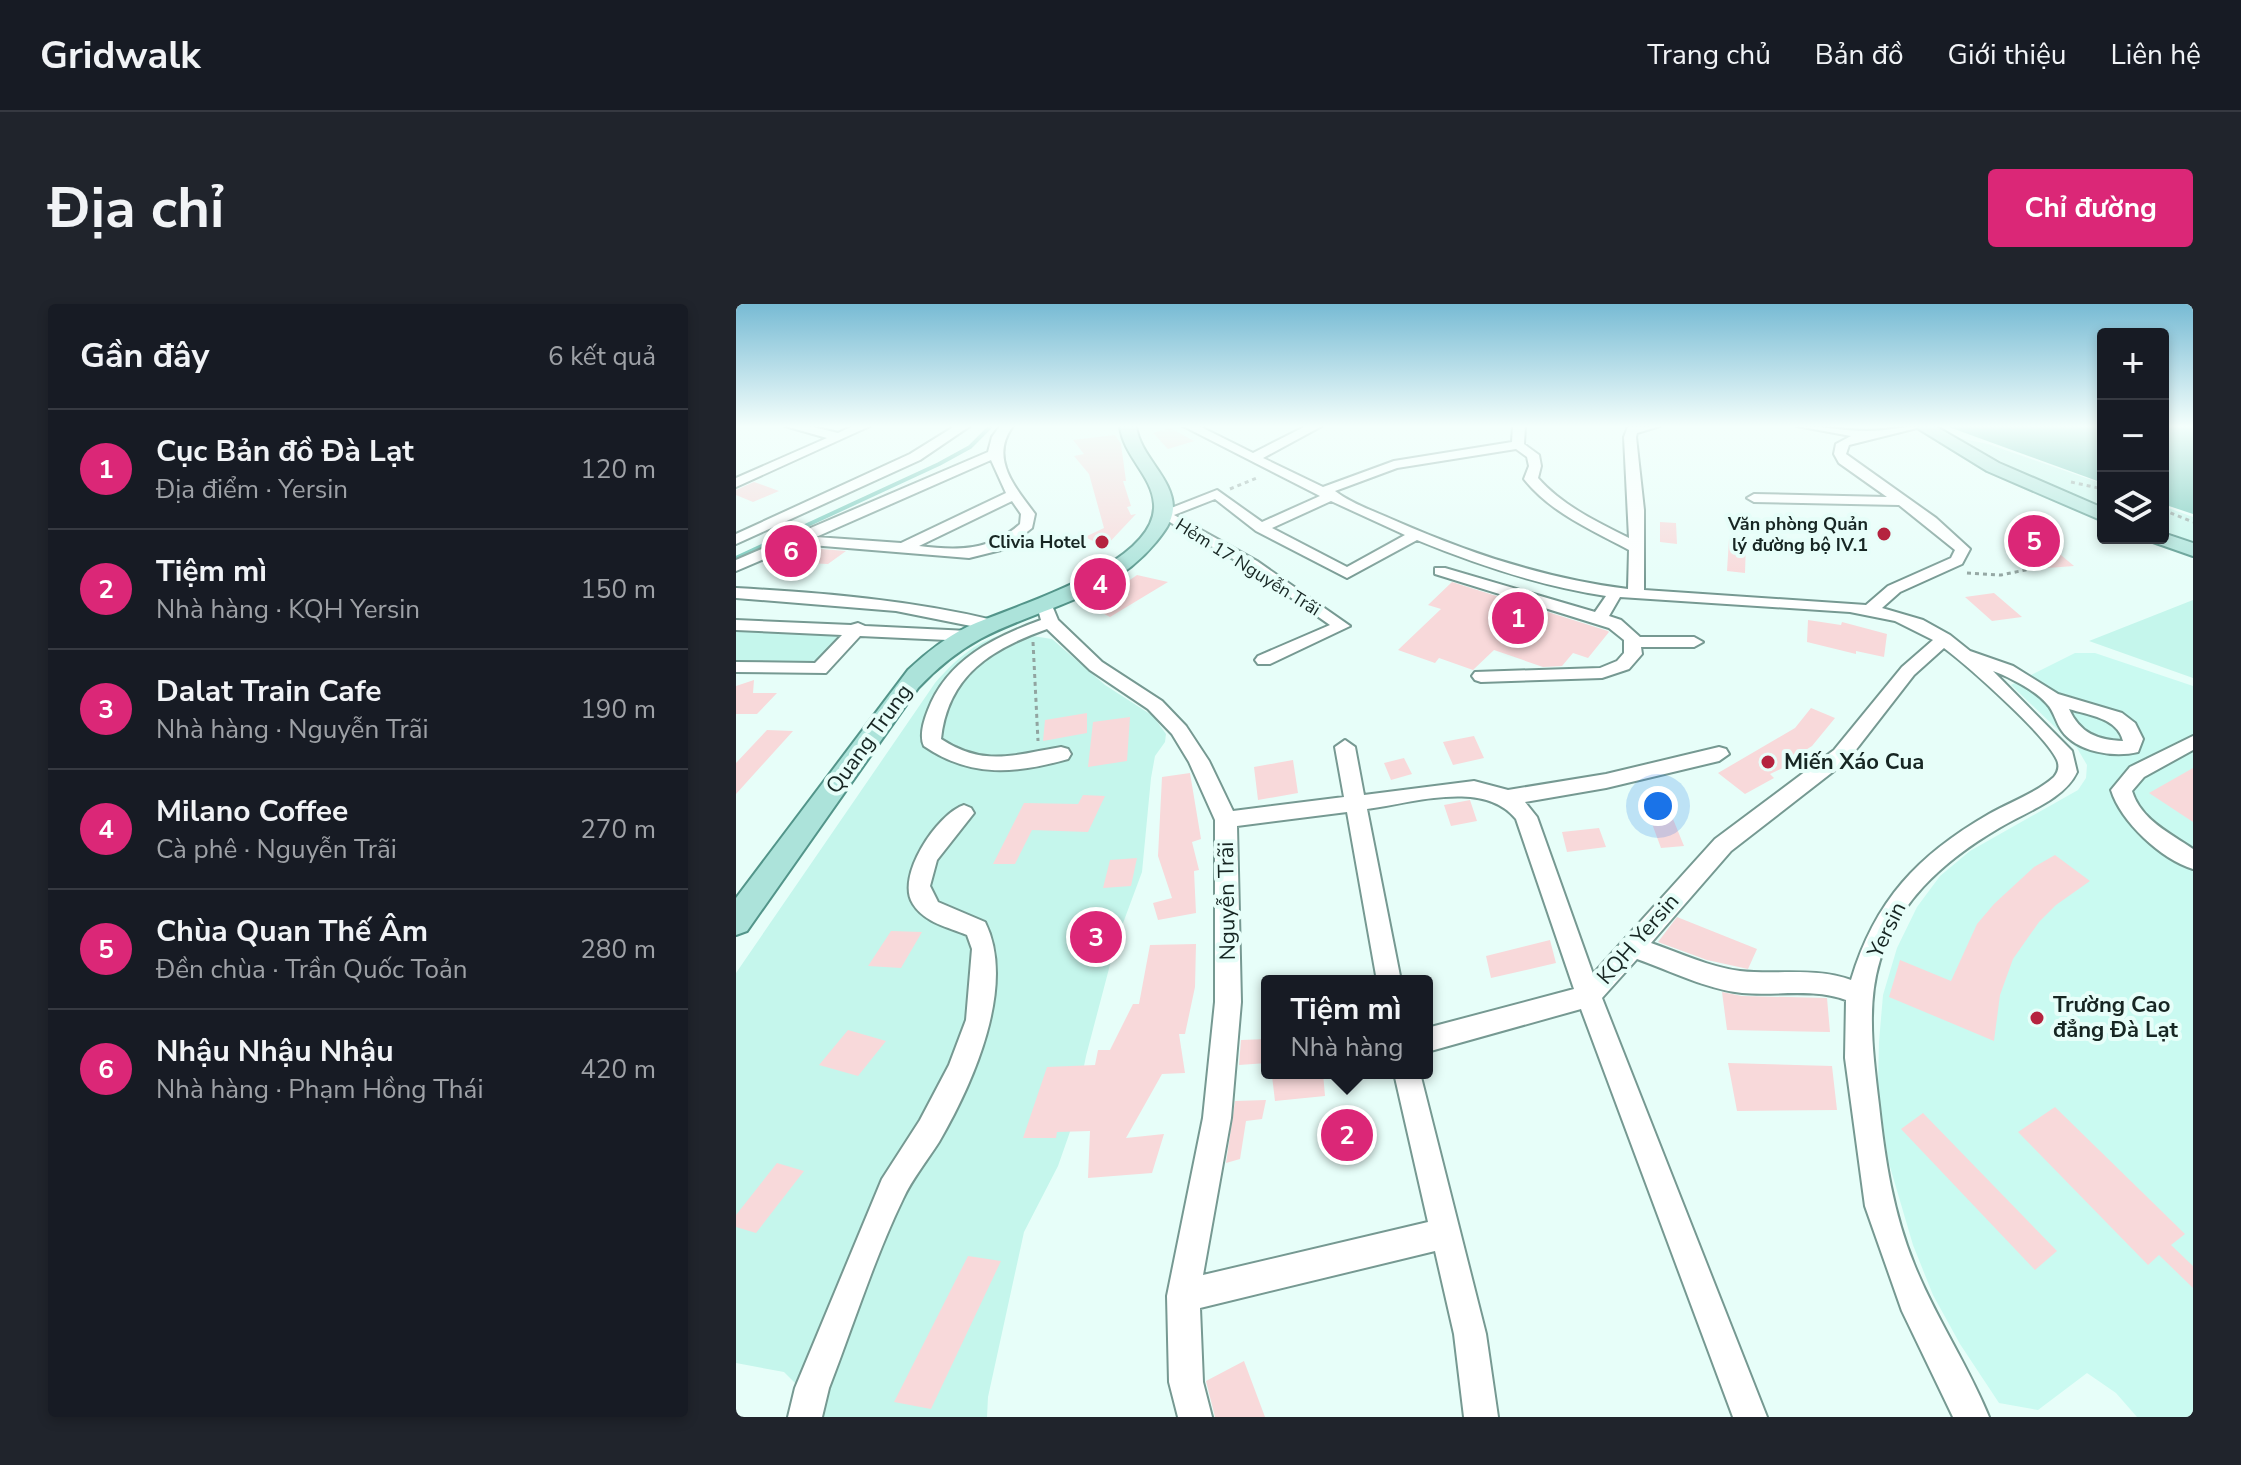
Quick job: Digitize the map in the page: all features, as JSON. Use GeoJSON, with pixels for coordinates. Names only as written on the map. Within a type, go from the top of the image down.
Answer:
{"type":"FeatureCollection","features":[{"type":"Feature","properties":{"kind":"main road"},"geometry":{"type":"LineString","coordinates":[[1042,618],[1140,547],[1158,527],[1163,514],[1160,494],[1152,478]]}},
{"type":"Feature","properties":{"kind":"main road"},"geometry":{"type":"LineString","coordinates":[[2018,478],[2097,512]]}},
{"type":"Feature","properties":{"kind":"main road"},"geometry":{"type":"LineString","coordinates":[[2169,541],[2193,550]]}},
{"type":"Feature","properties":{"kind":"main road","name":"Quang Trung"},"geometry":{"type":"LineString","coordinates":[[736,922],[909,683],[940,654],[980,630],[1042,618]]}},
{"type":"Feature","properties":{"kind":"street"},"geometry":{"type":"LineString","coordinates":[[736,540],[870,478]]}},
{"type":"Feature","properties":{"kind":"street"},"geometry":{"type":"LineString","coordinates":[[736,566],[939,478]]}},
{"type":"Feature","properties":{"kind":"street"},"geometry":{"type":"LineString","coordinates":[[797,540],[903,548],[958,556],[980,554],[1001,546],[1027,525],[1028,514],[1006,478]]}},
{"type":"Feature","properties":{"kind":"street","name":"Yersin"},"geometry":{"type":"LineString","coordinates":[[1297,478],[1416,535],[1484,561],[1544,579],[1626,594],[1870,610],[1917,624],[1952,645],[2052,740],[2070,767],[2067,776],[2057,786],[1973,831],[1938,856],[1898,901],[1880,936],[1860,994],[1858,1056],[1873,1178],[1895,1252],[1921,1318],[1972,1417]]}},
{"type":"Feature","properties":{"kind":"street"},"geometry":{"type":"LineString","coordinates":[[1261,528],[1352,478]]}},
{"type":"Feature","properties":{"kind":"street"},"geometry":{"type":"LineString","coordinates":[[1531,478],[1539,488],[1584,519],[1637,548]]}},
{"type":"Feature","properties":{"kind":"street"},"geometry":{"type":"LineString","coordinates":[[1599,618],[1626,594],[1637,548],[1635,478]]}},
{"type":"Feature","properties":{"kind":"street"},"geometry":{"type":"LineString","coordinates":[[1869,478],[1959,544],[1962,555],[1957,561],[1894,589],[1870,610]]}},
{"type":"Feature","properties":{"kind":"street"},"geometry":{"type":"LineString","coordinates":[[1163,514],[1217,494],[1261,528],[1347,573],[1416,535]]}},
{"type":"Feature","properties":{"kind":"street"},"geometry":{"type":"LineString","coordinates":[[903,548],[1014,495]]}},
{"type":"Feature","properties":{"kind":"street"},"geometry":{"type":"LineString","coordinates":[[1754,498],[1902,501]]}},
{"type":"Feature","properties":{"kind":"street","name":"Hẻm 17 Nguyễn Trãi"},"geometry":{"type":"LineString","coordinates":[[1163,514],[1252,564],[1342,626],[1264,660]]}},
{"type":"Feature","properties":{"kind":"street"},"geometry":{"type":"LineString","coordinates":[[1440,571],[1599,618],[1615,624],[1632,642],[1633,654],[1623,665],[1602,673],[1481,676]]}},
{"type":"Feature","properties":{"kind":"street"},"geometry":{"type":"LineString","coordinates":[[736,593],[873,603],[940,612],[980,630]]}},
{"type":"Feature","properties":{"kind":"street"},"geometry":{"type":"LineString","coordinates":[[1042,618],[986,648],[961,671],[943,695],[931,719],[931,741],[950,756],[979,766],[1061,754]]}},
{"type":"Feature","properties":{"kind":"street","name":"Nguyễn Trãi"},"geometry":{"type":"LineString","coordinates":[[1042,618],[1096,666],[1155,705],[1179,730],[1199,761],[1226,820],[1228,1002],[1217,1118],[1183,1296],[1186,1382],[1195,1417]]}},
{"type":"Feature","properties":{"kind":"street"},"geometry":{"type":"LineString","coordinates":[[736,625],[980,630]]}},
{"type":"Feature","properties":{"kind":"street"},"geometry":{"type":"LineString","coordinates":[[736,667],[820,669],[858,628]]}},
{"type":"Feature","properties":{"kind":"street"},"geometry":{"type":"LineString","coordinates":[[1632,642],[1694,642]]}},
{"type":"Feature","properties":{"kind":"street"},"geometry":{"type":"LineString","coordinates":[[1952,645],[2007,670],[2052,698],[2115,717],[2128,727],[2133,739],[2131,747]]}},
{"type":"Feature","properties":{"kind":"street","name":"KQH Yersin"},"geometry":{"type":"LineString","coordinates":[[1750,1417],[1589,996],[1723,845],[1841,755],[1908,671],[1952,645]]}},
{"type":"Feature","properties":{"kind":"street"},"geometry":{"type":"LineString","coordinates":[[2052,698],[2061,708],[2070,730],[2081,737],[2108,746],[2131,747],[2154,761]]}},
{"type":"Feature","properties":{"kind":"street"},"geometry":{"type":"LineString","coordinates":[[2188,851],[2134,818],[2123,804],[2121,790],[2125,782],[2154,761],[2193,742]]}},
{"type":"Feature","properties":{"kind":"street"},"geometry":{"type":"LineString","coordinates":[[1345,747],[1388,975]]}},
{"type":"Feature","properties":{"kind":"street"},"geometry":{"type":"LineString","coordinates":[[1226,820],[1474,788],[1508,797],[1606,781],[1719,754]]}},
{"type":"Feature","properties":{"kind":"street"},"geometry":{"type":"LineString","coordinates":[[1433,1038],[1589,996],[1526,817],[1508,797]]}},
{"type":"Feature","properties":{"kind":"street"},"geometry":{"type":"LineString","coordinates":[[805,1417],[812,1388],[887,1201],[930,1130],[960,1070],[979,1020],[984,949],[977,929],[930,908],[920,895],[920,875],[942,834],[964,813]]}},
{"type":"Feature","properties":{"kind":"street"},"geometry":{"type":"LineString","coordinates":[[1631,946],[1718,978],[1743,982],[1830,983],[1860,994]]}},
{"type":"Feature","properties":{"kind":"street"},"geometry":{"type":"LineString","coordinates":[[1408,1079],[1470,1334],[1481,1417]]}},
{"type":"Feature","properties":{"kind":"street"},"geometry":{"type":"LineString","coordinates":[[1183,1296],[1446,1233]]}},
{"type":"Feature","properties":{"kind":"path"},"geometry":{"type":"LineString","coordinates":[[1217,494],[1256,478]]}},
{"type":"Feature","properties":{"kind":"path"},"geometry":{"type":"LineString","coordinates":[[2169,512],[2193,522]]}},
{"type":"Feature","properties":{"kind":"path"},"geometry":{"type":"LineString","coordinates":[[1038,757],[1042,618]]}},
{"type":"Feature","properties":{"kind":"shaded area"},"geometry":{"type":"Polygon","coordinates":[[[2033,478],[2086,478],[2097,482],[2097,504],[2033,478]]]}},
{"type":"Feature","properties":{"kind":"shaded area"},"geometry":{"type":"Polygon","coordinates":[[[2169,478],[2193,478],[2193,514],[2169,506],[2169,478]]]}},
{"type":"Feature","properties":{"kind":"shaded area"},"geometry":{"type":"Polygon","coordinates":[[[2169,508],[2193,517],[2193,542],[2169,532],[2169,508]]]}},
{"type":"Feature","properties":{"kind":"shaded area"},"geometry":{"type":"Polygon","coordinates":[[[2193,600],[2193,678],[2089,641],[2193,600]]]}},
{"type":"Feature","properties":{"kind":"shaded area"},"geometry":{"type":"Polygon","coordinates":[[[736,632],[842,633],[810,666],[736,664],[736,632]]]}},
{"type":"Feature","properties":{"kind":"shaded area"},"geometry":{"type":"Polygon","coordinates":[[[1012,633],[1052,639],[1105,685],[1153,716],[1166,734],[1165,742],[1155,756],[1151,778],[1142,872],[1116,942],[1086,1056],[1072,1126],[1058,1166],[1024,1232],[988,1397],[987,1417],[816,1417],[817,1405],[784,1372],[736,1363],[736,973],[935,683],[969,650],[989,639],[1012,633]]]}},
{"type":"Feature","properties":{"kind":"shaded area","name":"Trường Cao đẳng Đà Lạt"},"geometry":{"type":"Polygon","coordinates":[[[2075,653],[2095,653],[2193,686],[2193,1417],[2137,1417],[2116,1393],[2087,1373],[2038,1410],[1999,1403],[1960,1344],[1933,1295],[1913,1245],[1888,1160],[1878,1087],[1879,1042],[1883,995],[1897,948],[1917,907],[1940,876],[1970,851],[2078,790],[2086,778],[2087,765],[2077,748],[2011,685],[2075,653]]]}},
{"type":"Feature","properties":{"kind":"building"},"geometry":{"type":"Polygon","coordinates":[[[1090,478],[1126,478],[1123,481],[1131,506],[1127,507],[1131,515],[1136,514],[1105,547],[1085,537],[1104,528],[1090,478]]]}},
{"type":"Feature","properties":{"kind":"building"},"geometry":{"type":"Polygon","coordinates":[[[754,482],[779,491],[753,502],[736,495],[736,490],[754,482]]]}},
{"type":"Feature","properties":{"kind":"building"},"geometry":{"type":"Polygon","coordinates":[[[1660,522],[1676,523],[1677,544],[1660,542],[1660,522]]]}},
{"type":"Feature","properties":{"kind":"building"},"geometry":{"type":"Polygon","coordinates":[[[2036,534],[2074,566],[2034,569],[2011,547],[2017,547],[2005,536],[2036,534]]]}},
{"type":"Feature","properties":{"kind":"building"},"geometry":{"type":"Polygon","coordinates":[[[1729,539],[1746,541],[1745,573],[1727,571],[1729,539]]]}},
{"type":"Feature","properties":{"kind":"building"},"geometry":{"type":"Polygon","coordinates":[[[821,549],[846,551],[828,564],[804,563],[821,549]]]}},
{"type":"Feature","properties":{"kind":"building"},"geometry":{"type":"Polygon","coordinates":[[[1137,575],[1168,582],[1110,617],[1091,607],[1137,575]]]}},
{"type":"Feature","properties":{"kind":"building"},"geometry":{"type":"Polygon","coordinates":[[[1452,582],[1609,632],[1588,658],[1573,653],[1562,666],[1543,667],[1494,650],[1473,670],[1439,658],[1435,663],[1398,650],[1441,609],[1428,605],[1452,582]]]}},
{"type":"Feature","properties":{"kind":"building"},"geometry":{"type":"Polygon","coordinates":[[[1994,593],[2022,617],[1992,621],[1965,597],[1994,593]]]}},
{"type":"Feature","properties":{"kind":"building"},"geometry":{"type":"Polygon","coordinates":[[[1808,620],[1841,625],[1842,622],[1887,634],[1884,657],[1856,651],[1856,654],[1807,642],[1808,620]]]}},
{"type":"Feature","properties":{"kind":"building"},"geometry":{"type":"Polygon","coordinates":[[[754,680],[753,693],[777,693],[757,714],[736,714],[736,686],[754,680]]]}},
{"type":"Feature","properties":{"kind":"building"},"geometry":{"type":"Polygon","coordinates":[[[1811,708],[1835,718],[1812,746],[1782,765],[1785,767],[1770,774],[1774,778],[1745,794],[1718,773],[1795,728],[1811,708]]]}},
{"type":"Feature","properties":{"kind":"building"},"geometry":{"type":"Polygon","coordinates":[[[1087,713],[1087,733],[1043,741],[1045,720],[1087,713]]]}},
{"type":"Feature","properties":{"kind":"building"},"geometry":{"type":"Polygon","coordinates":[[[1130,717],[1127,761],[1088,767],[1093,722],[1130,717]]]}},
{"type":"Feature","properties":{"kind":"building"},"geometry":{"type":"Polygon","coordinates":[[[767,730],[793,731],[736,794],[736,763],[767,730]]]}},
{"type":"Feature","properties":{"kind":"building"},"geometry":{"type":"Polygon","coordinates":[[[1474,736],[1484,758],[1453,765],[1443,742],[1474,736]]]}},
{"type":"Feature","properties":{"kind":"building"},"geometry":{"type":"Polygon","coordinates":[[[1404,758],[1412,774],[1391,780],[1384,763],[1404,758]]]}},
{"type":"Feature","properties":{"kind":"building"},"geometry":{"type":"Polygon","coordinates":[[[1293,760],[1298,793],[1258,800],[1254,767],[1293,760]]]}},
{"type":"Feature","properties":{"kind":"building"},"geometry":{"type":"Polygon","coordinates":[[[2193,768],[2193,822],[2149,793],[2193,768]]]}},
{"type":"Feature","properties":{"kind":"building"},"geometry":{"type":"Polygon","coordinates":[[[1190,773],[1201,839],[1192,842],[1199,870],[1194,871],[1196,913],[1158,920],[1153,903],[1172,898],[1158,856],[1162,777],[1190,773]]]}},
{"type":"Feature","properties":{"kind":"building"},"geometry":{"type":"Polygon","coordinates":[[[1083,795],[1105,796],[1088,832],[1032,830],[1015,864],[993,864],[1024,803],[1078,804],[1083,795]]]}},
{"type":"Feature","properties":{"kind":"building"},"geometry":{"type":"Polygon","coordinates":[[[1470,800],[1477,821],[1451,826],[1444,805],[1470,800]]]}},
{"type":"Feature","properties":{"kind":"building"},"geometry":{"type":"Polygon","coordinates":[[[1673,819],[1684,846],[1661,848],[1651,821],[1673,819]]]}},
{"type":"Feature","properties":{"kind":"building"},"geometry":{"type":"Polygon","coordinates":[[[1599,828],[1606,847],[1567,852],[1562,832],[1599,828]]]}},
{"type":"Feature","properties":{"kind":"building"},"geometry":{"type":"Polygon","coordinates":[[[2055,855],[2090,881],[2056,905],[2039,922],[2013,959],[2000,995],[1994,1041],[1889,997],[1900,960],[1951,981],[1977,924],[2034,867],[2055,855]]]}},
{"type":"Feature","properties":{"kind":"building"},"geometry":{"type":"Polygon","coordinates":[[[1137,858],[1131,886],[1103,888],[1110,860],[1137,858]]]}},
{"type":"Feature","properties":{"kind":"building"},"geometry":{"type":"Polygon","coordinates":[[[1677,917],[1757,949],[1748,969],[1707,960],[1658,942],[1677,917]]]}},
{"type":"Feature","properties":{"kind":"building"},"geometry":{"type":"Polygon","coordinates":[[[891,931],[922,932],[901,968],[868,966],[891,931]]]}},
{"type":"Feature","properties":{"kind":"building"},"geometry":{"type":"Polygon","coordinates":[[[1550,940],[1556,963],[1491,978],[1486,956],[1550,940]]]}},
{"type":"Feature","properties":{"kind":"building"},"geometry":{"type":"Polygon","coordinates":[[[1196,944],[1195,987],[1185,1034],[1179,1034],[1185,1073],[1162,1074],[1126,1138],[1164,1134],[1152,1173],[1088,1178],[1090,1131],[1057,1132],[1056,1138],[1023,1138],[1047,1067],[1095,1065],[1098,1050],[1110,1050],[1133,1004],[1139,1004],[1150,945],[1196,944]]]}},
{"type":"Feature","properties":{"kind":"building"},"geometry":{"type":"Polygon","coordinates":[[[1722,992],[1742,996],[1827,998],[1830,1032],[1727,1030],[1722,992]]]}},
{"type":"Feature","properties":{"kind":"building"},"geometry":{"type":"Polygon","coordinates":[[[848,1030],[886,1041],[858,1076],[819,1065],[848,1030]]]}},
{"type":"Feature","properties":{"kind":"building"},"geometry":{"type":"Polygon","coordinates":[[[1261,1039],[1261,1063],[1239,1065],[1241,1040],[1261,1039]]]}},
{"type":"Feature","properties":{"kind":"building"},"geometry":{"type":"Polygon","coordinates":[[[1728,1063],[1832,1066],[1837,1110],[1737,1111],[1728,1063]]]}},
{"type":"Feature","properties":{"kind":"building"},"geometry":{"type":"Polygon","coordinates":[[[1272,1079],[1324,1079],[1325,1096],[1275,1101],[1272,1079]]]}},
{"type":"Feature","properties":{"kind":"building"},"geometry":{"type":"Polygon","coordinates":[[[1266,1100],[1262,1119],[1246,1121],[1240,1159],[1226,1163],[1235,1101],[1266,1100]]]}},
{"type":"Feature","properties":{"kind":"building"},"geometry":{"type":"Polygon","coordinates":[[[2055,1107],[2185,1234],[2171,1245],[2193,1266],[2193,1288],[2159,1255],[2148,1265],[2018,1132],[2055,1107]]]}},
{"type":"Feature","properties":{"kind":"building"},"geometry":{"type":"Polygon","coordinates":[[[1923,1113],[2057,1251],[2035,1270],[1901,1129],[1923,1113]]]}},
{"type":"Feature","properties":{"kind":"building"},"geometry":{"type":"Polygon","coordinates":[[[777,1163],[804,1171],[756,1233],[736,1227],[736,1215],[777,1163]]]}},
{"type":"Feature","properties":{"kind":"building"},"geometry":{"type":"Polygon","coordinates":[[[968,1256],[1001,1261],[931,1409],[894,1402],[968,1256]]]}},
{"type":"Feature","properties":{"kind":"building"},"geometry":{"type":"Polygon","coordinates":[[[1244,1361],[1265,1417],[1215,1417],[1206,1381],[1244,1361]]]}},
{"type":"Feature","properties":{"kind":"waterway"},"geometry":{"type":"LineString","coordinates":[[736,558],[909,478]]}},
{"type":"Feature","properties":{"kind":"place","name":"Văn phòng Quản lý đường bộ IV.1"},"geometry":{"type":"Point","coordinates":[1884,534]}},
{"type":"Feature","properties":{"kind":"place","name":"Chùa Quan Thế Âm"},"geometry":{"type":"Point","coordinates":[2034,541]}},
{"type":"Feature","properties":{"kind":"place","name":"Clivia Hotel"},"geometry":{"type":"Point","coordinates":[1102,542]}},
{"type":"Feature","properties":{"kind":"place","name":"Nhậu Nhậu Nhậu"},"geometry":{"type":"Point","coordinates":[791,551]}},
{"type":"Feature","properties":{"kind":"place","name":"Milano Coffee"},"geometry":{"type":"Point","coordinates":[1100,584]}},
{"type":"Feature","properties":{"kind":"place","name":"Cục Bản đồ Đà Lạt"},"geometry":{"type":"Point","coordinates":[1518,618]}},
{"type":"Feature","properties":{"kind":"place","name":"Miến Xáo Cua"},"geometry":{"type":"Point","coordinates":[1768,762]}},
{"type":"Feature","properties":{"kind":"place","name":"Dalat Train Cafe"},"geometry":{"type":"Point","coordinates":[1096,937]}},
{"type":"Feature","properties":{"kind":"place","name":"Trường Cao đẳng Đà Lạt"},"geometry":{"type":"Point","coordinates":[2037,1018]}},
{"type":"Feature","properties":{"kind":"place","name":"Tiệm mì"},"geometry":{"type":"Point","coordinates":[1347,1135]}}]}
